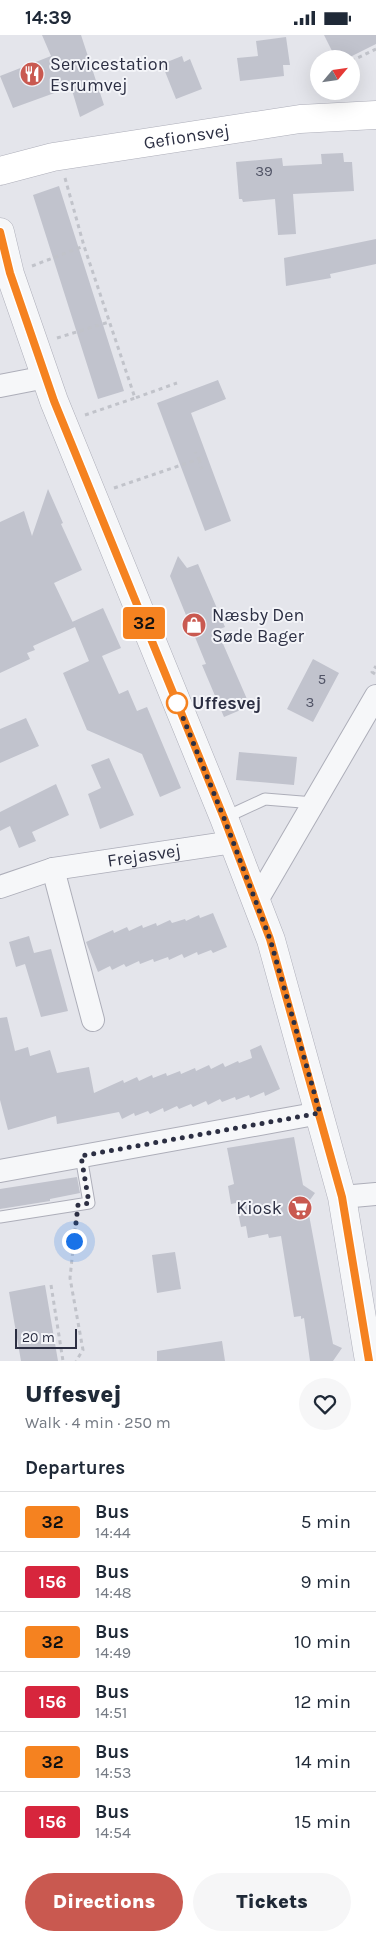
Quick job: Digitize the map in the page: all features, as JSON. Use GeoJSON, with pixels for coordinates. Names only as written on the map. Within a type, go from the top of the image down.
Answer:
{"type":"FeatureCollection","features":[{"type":"Feature","properties":{"kind":"main road","name":"Gefionsvej"},"geometry":{"type":"LineString","coordinates":[[0,171],[58,156],[300,119],[376,115]]}},
{"type":"Feature","properties":{"kind":"street"},"geometry":{"type":"LineString","coordinates":[[0,232],[10,273],[63,423],[228,830],[270,939],[342,1197],[369,1361]]}},
{"type":"Feature","properties":{"kind":"street"},"geometry":{"type":"LineString","coordinates":[[0,387],[46,377]]}},
{"type":"Feature","properties":{"kind":"street"},"geometry":{"type":"LineString","coordinates":[[256,902],[376,697]]}},
{"type":"Feature","properties":{"kind":"street","name":"Frejasvej"},"geometry":{"type":"LineString","coordinates":[[0,887],[53,869],[228,830]]}},
{"type":"Feature","properties":{"kind":"street"},"geometry":{"type":"LineString","coordinates":[[53,869],[93,1020]]}},
{"type":"Feature","properties":{"kind":"street"},"geometry":{"type":"LineString","coordinates":[[0,1171],[320,1113]]}},
{"type":"Feature","properties":{"kind":"street"},"geometry":{"type":"LineString","coordinates":[[342,1197],[376,1195]]}},
{"type":"Feature","properties":{"kind":"lane"},"geometry":{"type":"LineString","coordinates":[[228,830],[265,799],[314,803]]}},
{"type":"Feature","properties":{"kind":"lane"},"geometry":{"type":"LineString","coordinates":[[0,1217],[89,1203],[81,1156]]}},
{"type":"Feature","properties":{"kind":"path"},"geometry":{"type":"LineString","coordinates":[[360,57],[376,49]]}},
{"type":"Feature","properties":{"kind":"path"},"geometry":{"type":"LineString","coordinates":[[58,156],[84,246],[135,398]]}},
{"type":"Feature","properties":{"kind":"path"},"geometry":{"type":"LineString","coordinates":[[10,273],[84,246]]}},
{"type":"Feature","properties":{"kind":"path"},"geometry":{"type":"LineString","coordinates":[[35,345],[109,322]]}},
{"type":"Feature","properties":{"kind":"path"},"geometry":{"type":"LineString","coordinates":[[63,423],[177,383]]}},
{"type":"Feature","properties":{"kind":"path"},"geometry":{"type":"LineString","coordinates":[[195,452],[202,469]]}},
{"type":"Feature","properties":{"kind":"path"},"geometry":{"type":"LineString","coordinates":[[92,495],[199,459]]}},
{"type":"Feature","properties":{"kind":"path"},"geometry":{"type":"LineString","coordinates":[[376,665],[372,672],[376,675]]}},
{"type":"Feature","properties":{"kind":"path"},"geometry":{"type":"LineString","coordinates":[[76,1361],[83,1350],[70,1278],[78,1205]]}},
{"type":"Feature","properties":{"kind":"path"},"geometry":{"type":"LineString","coordinates":[[51,1285],[64,1361]]}},
{"type":"Feature","properties":{"kind":"building"},"geometry":{"type":"Polygon","coordinates":[[[42,35],[81,35],[104,105],[80,117],[71,87],[13,108],[0,76],[51,56],[42,35]]]}},
{"type":"Feature","properties":{"kind":"building"},"geometry":{"type":"Polygon","coordinates":[[[324,35],[376,35],[376,44],[360,52],[360,50],[332,50],[324,35]]]}},
{"type":"Feature","properties":{"kind":"building"},"geometry":{"type":"Polygon","coordinates":[[[286,37],[290,65],[283,65],[284,76],[240,81],[237,58],[258,56],[256,41],[286,37]]]}},
{"type":"Feature","properties":{"kind":"building"},"geometry":{"type":"Polygon","coordinates":[[[182,56],[184,62],[190,59],[202,89],[176,99],[162,64],[182,56]]]}},
{"type":"Feature","properties":{"kind":"building"},"geometry":{"type":"Polygon","coordinates":[[[343,153],[344,162],[352,162],[354,191],[293,194],[296,234],[278,235],[275,199],[243,202],[242,199],[239,199],[236,162],[282,158],[283,166],[322,164],[321,154],[343,153]]]}},
{"type":"Feature","properties":{"kind":"building"},"geometry":{"type":"Polygon","coordinates":[[[59,186],[124,391],[98,399],[33,195],[59,186]]]}},
{"type":"Feature","properties":{"kind":"building"},"geometry":{"type":"Polygon","coordinates":[[[376,239],[376,264],[330,274],[331,278],[286,286],[284,258],[376,239]]]}},
{"type":"Feature","properties":{"kind":"building"},"geometry":{"type":"Polygon","coordinates":[[[218,380],[226,399],[191,413],[231,521],[205,531],[157,403],[218,380]]]}},
{"type":"Feature","properties":{"kind":"building"},"geometry":{"type":"Polygon","coordinates":[[[48,489],[63,523],[61,524],[82,570],[54,583],[72,622],[103,608],[121,648],[102,656],[119,694],[128,690],[137,711],[147,707],[181,788],[160,797],[142,754],[87,730],[63,673],[89,661],[75,627],[33,646],[35,650],[27,653],[30,659],[0,673],[0,522],[24,511],[32,536],[48,489]]]}},
{"type":"Feature","properties":{"kind":"building"},"geometry":{"type":"Polygon","coordinates":[[[178,556],[187,568],[198,564],[225,627],[217,630],[250,706],[224,717],[202,665],[206,664],[170,576],[178,556]]]}},
{"type":"Feature","properties":{"kind":"building"},"geometry":{"type":"Polygon","coordinates":[[[313,659],[339,673],[313,722],[287,709],[313,659]]]}},
{"type":"Feature","properties":{"kind":"building"},"geometry":{"type":"Polygon","coordinates":[[[26,718],[39,746],[0,763],[0,729],[26,718]]]}},
{"type":"Feature","properties":{"kind":"building"},"geometry":{"type":"Polygon","coordinates":[[[239,752],[297,757],[294,785],[236,780],[239,752]]]}},
{"type":"Feature","properties":{"kind":"building"},"geometry":{"type":"Polygon","coordinates":[[[109,758],[134,815],[100,829],[88,794],[101,788],[91,765],[109,758]]]}},
{"type":"Feature","properties":{"kind":"building"},"geometry":{"type":"Polygon","coordinates":[[[56,784],[69,815],[32,832],[36,841],[19,848],[10,826],[0,831],[0,812],[56,784]]]}},
{"type":"Feature","properties":{"kind":"building"},"geometry":{"type":"Polygon","coordinates":[[[213,913],[227,947],[213,953],[211,950],[198,955],[197,952],[184,958],[182,954],[169,960],[168,957],[154,962],[153,959],[140,964],[139,961],[126,967],[124,964],[112,970],[110,966],[98,972],[86,942],[113,930],[114,933],[127,927],[129,931],[142,925],[143,928],[156,923],[157,926],[170,920],[172,923],[185,919],[186,921],[199,915],[200,918],[213,913]]]}},
{"type":"Feature","properties":{"kind":"building"},"geometry":{"type":"Polygon","coordinates":[[[29,936],[34,953],[51,949],[68,1011],[41,1017],[25,964],[16,967],[9,942],[29,936]]]}},
{"type":"Feature","properties":{"kind":"building"},"geometry":{"type":"Polygon","coordinates":[[[7,1017],[15,1051],[28,1047],[30,1056],[50,1050],[57,1073],[89,1067],[94,1093],[123,1080],[124,1083],[137,1077],[139,1081],[152,1075],[153,1078],[166,1073],[167,1076],[180,1071],[181,1074],[195,1068],[196,1071],[209,1065],[211,1069],[223,1063],[225,1067],[238,1061],[239,1063],[252,1058],[250,1050],[261,1045],[280,1089],[265,1096],[264,1092],[250,1098],[249,1095],[236,1100],[235,1097],[222,1102],[220,1099],[208,1105],[206,1101],[193,1107],[191,1104],[179,1109],[177,1106],[164,1112],[163,1108],[150,1114],[148,1111],[135,1116],[134,1113],[122,1119],[119,1112],[57,1124],[56,1116],[8,1130],[0,1100],[0,1018],[7,1017]]]}},
{"type":"Feature","properties":{"kind":"building"},"geometry":{"type":"Polygon","coordinates":[[[294,1137],[303,1185],[315,1193],[307,1204],[333,1344],[342,1348],[333,1361],[310,1361],[304,1318],[301,1319],[301,1316],[294,1317],[281,1236],[269,1238],[268,1234],[248,1238],[246,1226],[241,1227],[236,1203],[231,1204],[228,1186],[234,1184],[227,1148],[294,1137]]]}},
{"type":"Feature","properties":{"kind":"building"},"geometry":{"type":"Polygon","coordinates":[[[77,1177],[80,1193],[50,1199],[50,1201],[0,1209],[0,1189],[77,1177]]]}},
{"type":"Feature","properties":{"kind":"building"},"geometry":{"type":"Polygon","coordinates":[[[175,1252],[181,1289],[157,1293],[152,1255],[175,1252]]]}},
{"type":"Feature","properties":{"kind":"building"},"geometry":{"type":"Polygon","coordinates":[[[45,1285],[58,1361],[21,1361],[9,1292],[45,1285]]]}},
{"type":"Feature","properties":{"kind":"building"},"geometry":{"type":"Polygon","coordinates":[[[222,1341],[225,1361],[157,1361],[157,1351],[222,1341]]]}},
{"type":"Feature","properties":{"kind":"bus line","name":"32"},"geometry":{"type":"LineString","coordinates":[[0,232],[10,273],[54,401],[224,818],[270,939],[342,1197],[369,1361]]}},
{"type":"Feature","properties":{"kind":"place","name":"Servicestation Esrumvej"},"geometry":{"type":"Point","coordinates":[32,74]}},
{"type":"Feature","properties":{"kind":"place","name":"Næsby Den Søde Bager"},"geometry":{"type":"Point","coordinates":[194,625]}},
{"type":"Feature","properties":{"kind":"place","name":"Uffesvej"},"geometry":{"type":"Point","coordinates":[177,703]}},
{"type":"Feature","properties":{"kind":"place","name":"Kiosk"},"geometry":{"type":"Point","coordinates":[300,1208]}},
{"type":"Feature","properties":{"kind":"route"},"geometry":{"type":"LineString","coordinates":[[74,1241],[78,1205],[89,1203],[81,1156],[320,1113],[270,939],[224,818],[177,703]]}}]}
